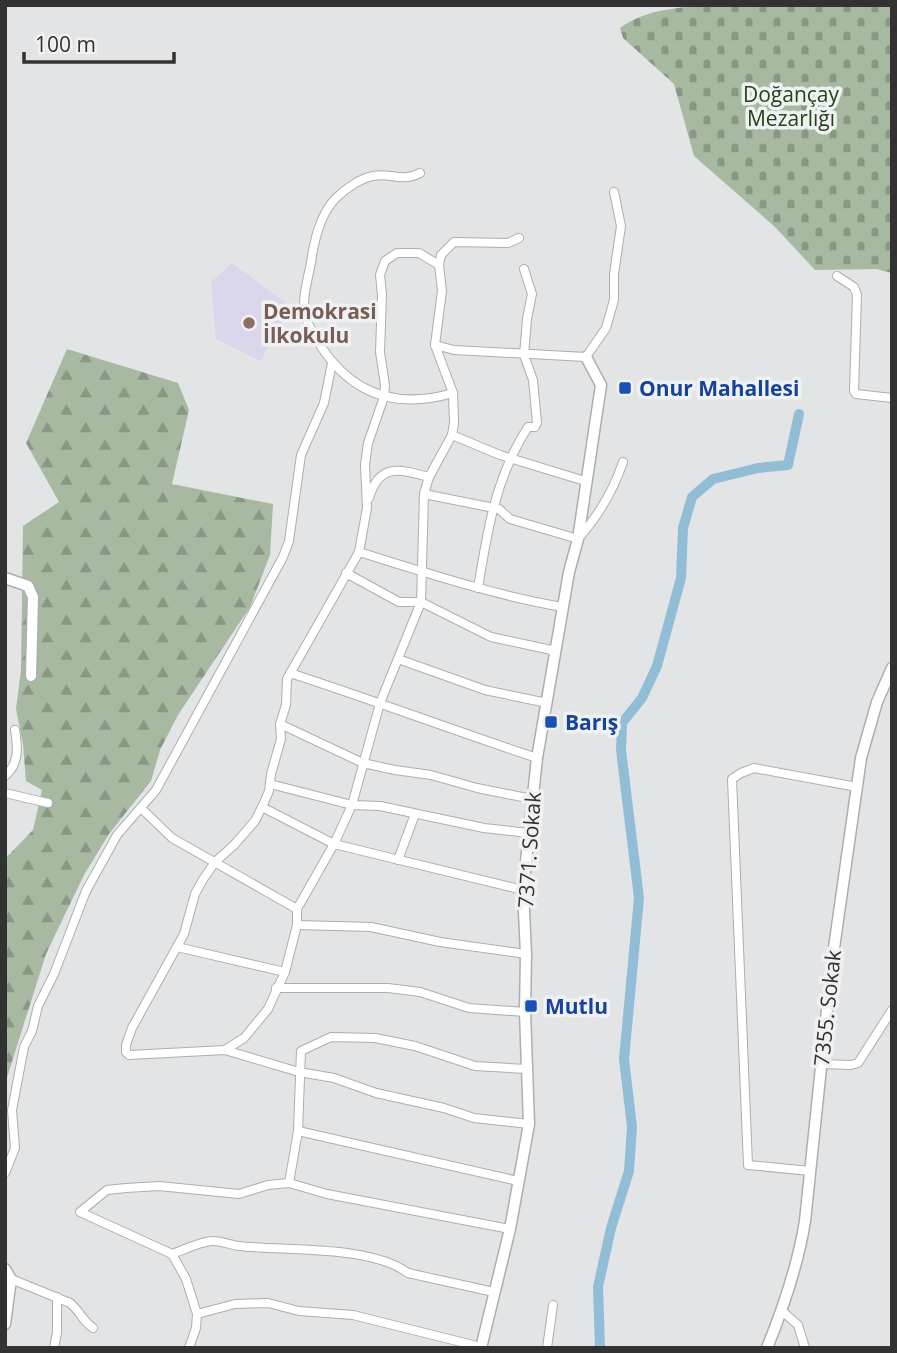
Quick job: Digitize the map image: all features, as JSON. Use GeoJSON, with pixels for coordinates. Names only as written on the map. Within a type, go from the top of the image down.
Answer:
{"type":"FeatureCollection","features":[{"type":"Feature","properties":{"kind":"street"},"geometry":{"type":"LineString","coordinates":[[420,173],[408,179],[373,176],[351,186],[335,199],[314,240],[304,304],[307,323],[332,363],[351,381],[384,397],[421,399],[453,393]]}},
{"type":"Feature","properties":{"kind":"street"},"geometry":{"type":"LineString","coordinates":[[435,345],[454,350],[586,357],[606,328],[614,299],[614,274],[621,226],[614,192]]}},
{"type":"Feature","properties":{"kind":"street"},"geometry":{"type":"LineString","coordinates":[[225,1050],[244,1038],[258,1024],[285,972],[297,925],[297,909],[334,844],[352,805],[380,702],[421,602],[424,495],[429,477],[452,435],[455,413],[453,393],[435,345],[442,291],[439,265],[441,254],[454,242],[508,243],[519,238]]}},
{"type":"Feature","properties":{"kind":"street"},"geometry":{"type":"LineString","coordinates":[[367,508],[365,465],[368,443],[386,385],[380,352],[380,275],[385,261],[397,253],[419,253],[439,265]]}},
{"type":"Feature","properties":{"kind":"street"},"geometry":{"type":"LineString","coordinates":[[478,588],[492,508],[506,466],[528,427],[537,423],[533,380],[524,355],[532,294],[524,269]]}},
{"type":"Feature","properties":{"kind":"street"},"geometry":{"type":"LineString","coordinates":[[837,276],[854,287],[857,295],[854,391],[856,394],[892,398]]}},
{"type":"Feature","properties":{"kind":"street","name":"7371. Sokak"},"geometry":{"type":"LineString","coordinates":[[481,1347],[510,1229],[528,1124],[523,890],[537,758],[563,607],[578,539],[601,385],[586,357]]}},
{"type":"Feature","properties":{"kind":"street"},"geometry":{"type":"LineString","coordinates":[[5,1173],[15,1148],[12,1110],[15,1088],[24,1047],[32,1031],[38,1006],[54,974],[86,891],[104,856],[117,835],[156,790],[283,557],[289,541],[301,455],[324,403],[332,363]]}},
{"type":"Feature","properties":{"kind":"street"},"geometry":{"type":"LineString","coordinates":[[452,435],[511,458],[586,481]]}},
{"type":"Feature","properties":{"kind":"street"},"geometry":{"type":"LineString","coordinates":[[424,495],[499,509],[510,519],[578,539],[597,517],[614,490],[623,462]]}},
{"type":"Feature","properties":{"kind":"street"},"geometry":{"type":"LineString","coordinates":[[429,477],[399,471],[383,474],[374,482],[359,552],[287,679],[286,705],[279,723],[281,739],[262,807],[255,821],[215,862],[195,894],[184,934],[132,1028],[126,1052],[129,1055],[138,1055],[225,1050],[474,1118],[528,1124]]}},
{"type":"Feature","properties":{"kind":"street"},"geometry":{"type":"LineString","coordinates":[[359,552],[511,598],[563,607]]}},
{"type":"Feature","properties":{"kind":"street"},"geometry":{"type":"LineString","coordinates":[[346,573],[399,602],[421,602],[491,637],[556,651]]}},
{"type":"Feature","properties":{"kind":"street"},"geometry":{"type":"LineString","coordinates":[[5,578],[28,586],[33,597],[31,676]]}},
{"type":"Feature","properties":{"kind":"street"},"geometry":{"type":"LineString","coordinates":[[398,659],[485,690],[547,703]]}},
{"type":"Feature","properties":{"kind":"street","name":"7355. Sokak"},"geometry":{"type":"LineString","coordinates":[[767,1348],[782,1311],[799,1255],[832,962],[861,758],[877,702],[892,668]]}},
{"type":"Feature","properties":{"kind":"street"},"geometry":{"type":"LineString","coordinates":[[290,673],[380,702],[431,724],[537,758]]}},
{"type":"Feature","properties":{"kind":"street"},"geometry":{"type":"LineString","coordinates":[[279,723],[363,763],[395,771],[431,775],[506,795],[532,799]]}},
{"type":"Feature","properties":{"kind":"street"},"geometry":{"type":"LineString","coordinates":[[5,776],[14,767],[16,759],[15,730]]}},
{"type":"Feature","properties":{"kind":"street"},"geometry":{"type":"LineString","coordinates":[[810,1171],[748,1166],[732,779],[741,772],[754,768],[857,787]]}},
{"type":"Feature","properties":{"kind":"street"},"geometry":{"type":"LineString","coordinates":[[270,784],[352,805],[380,806],[484,828],[529,833]]}},
{"type":"Feature","properties":{"kind":"street"},"geometry":{"type":"LineString","coordinates":[[5,793],[48,803]]}},
{"type":"Feature","properties":{"kind":"street"},"geometry":{"type":"LineString","coordinates":[[262,807],[334,844],[523,890]]}},
{"type":"Feature","properties":{"kind":"street"},"geometry":{"type":"LineString","coordinates":[[141,808],[173,838],[297,909]]}},
{"type":"Feature","properties":{"kind":"street"},"geometry":{"type":"LineString","coordinates":[[398,860],[415,814]]}},
{"type":"Feature","properties":{"kind":"street"},"geometry":{"type":"LineString","coordinates":[[297,925],[371,927],[440,943],[526,954]]}},
{"type":"Feature","properties":{"kind":"street"},"geometry":{"type":"LineString","coordinates":[[177,947],[285,972]]}},
{"type":"Feature","properties":{"kind":"street"},"geometry":{"type":"LineString","coordinates":[[276,988],[388,988],[420,992],[469,1008],[524,1012]]}},
{"type":"Feature","properties":{"kind":"street"},"geometry":{"type":"LineString","coordinates":[[821,1064],[858,1063],[892,1010]]}},
{"type":"Feature","properties":{"kind":"street"},"geometry":{"type":"LineString","coordinates":[[289,1183],[298,1130],[301,1051],[331,1037],[375,1038],[415,1046],[475,1066],[526,1069]]}},
{"type":"Feature","properties":{"kind":"street"},"geometry":{"type":"LineString","coordinates":[[298,1130],[519,1181]]}},
{"type":"Feature","properties":{"kind":"street"},"geometry":{"type":"LineString","coordinates":[[187,1347],[196,1328],[197,1314],[186,1279],[172,1254],[80,1212],[107,1190],[159,1186],[239,1194],[268,1185],[289,1183],[327,1194],[510,1229]]}},
{"type":"Feature","properties":{"kind":"street"},"geometry":{"type":"LineString","coordinates":[[172,1254],[211,1240],[239,1246],[337,1251],[388,1263],[408,1273],[494,1292]]}},
{"type":"Feature","properties":{"kind":"street"},"geometry":{"type":"LineString","coordinates":[[5,1324],[8,1274],[77,1308],[82,1319],[93,1328]]}},
{"type":"Feature","properties":{"kind":"street"},"geometry":{"type":"LineString","coordinates":[[54,1348],[58,1333],[57,1297]]}},
{"type":"Feature","properties":{"kind":"street"},"geometry":{"type":"LineString","coordinates":[[197,1314],[235,1304],[268,1303],[299,1311],[353,1315],[481,1347]]}},
{"type":"Feature","properties":{"kind":"street"},"geometry":{"type":"LineString","coordinates":[[547,1348],[553,1305]]}},
{"type":"Feature","properties":{"kind":"street"},"geometry":{"type":"LineString","coordinates":[[782,1311],[798,1325],[805,1348]]}},
{"type":"Feature","properties":{"kind":"shaded area","name":"Demokrasi İlkokulu"},"geometry":{"type":"Polygon","coordinates":[[[232,263],[292,307],[260,361],[216,339],[211,282],[232,263]]]}},
{"type":"Feature","properties":{"kind":"green space","name":"Doğançay Mezarlığı"},"geometry":{"type":"Polygon","coordinates":[[[721,5],[892,5],[892,273],[876,269],[815,270],[775,227],[694,156],[674,84],[623,38],[620,28],[655,12],[721,5]]]}},
{"type":"Feature","properties":{"kind":"green space"},"geometry":{"type":"Polygon","coordinates":[[[67,349],[178,383],[189,410],[172,484],[273,504],[270,555],[250,607],[178,715],[160,750],[151,781],[109,834],[84,875],[46,954],[5,1084],[5,859],[33,830],[42,790],[26,781],[23,744],[16,709],[21,670],[23,526],[59,502],[26,443],[67,349]]]}},
{"type":"Feature","properties":{"kind":"waterway"},"geometry":{"type":"LineString","coordinates":[[600,1348],[598,1287],[611,1228],[629,1171],[632,1127],[624,1059],[639,898],[621,750],[622,723],[642,698],[657,666],[681,578],[683,528],[692,497],[713,479],[758,468],[788,465],[799,414]]}},
{"type":"Feature","properties":{"kind":"place","name":"Demokrasi İlkokulu"},"geometry":{"type":"Point","coordinates":[249,323]}},
{"type":"Feature","properties":{"kind":"place","name":"Onur Mahallesi"},"geometry":{"type":"Point","coordinates":[625,388]}},
{"type":"Feature","properties":{"kind":"place","name":"Barış"},"geometry":{"type":"Point","coordinates":[551,722]}},
{"type":"Feature","properties":{"kind":"place","name":"Mutlu"},"geometry":{"type":"Point","coordinates":[531,1006]}}]}
